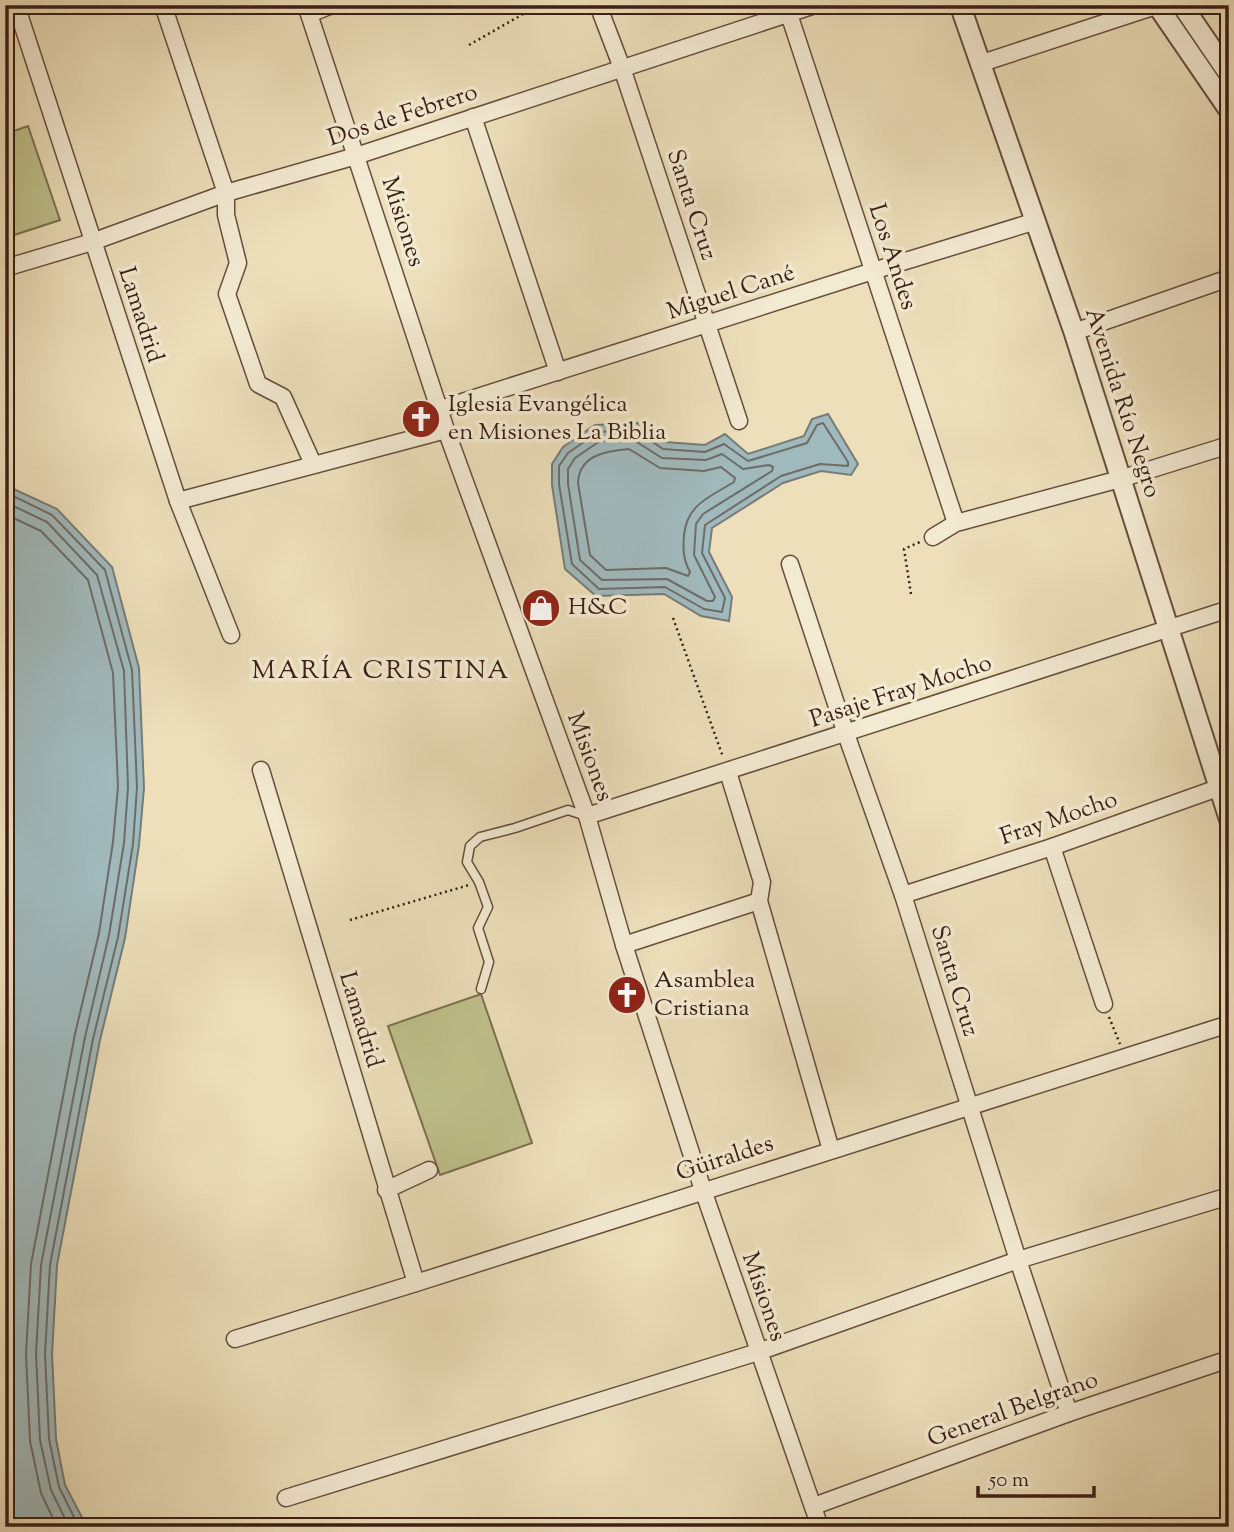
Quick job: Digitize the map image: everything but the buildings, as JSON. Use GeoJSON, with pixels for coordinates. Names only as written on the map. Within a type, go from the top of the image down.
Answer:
{"type":"FeatureCollection","features":[{"type":"Feature","properties":{"kind":"street","name":"Lamadrid"},"geometry":{"type":"LineString","coordinates":[[16,5],[177,501],[230,635]]}},
{"type":"Feature","properties":{"kind":"street"},"geometry":{"type":"LineString","coordinates":[[163,5],[226,193],[226,215],[238,263],[227,294],[258,384],[283,397],[313,464]]}},
{"type":"Feature","properties":{"kind":"street","name":"Santa Cruz"},"geometry":{"type":"LineString","coordinates":[[598,5],[622,68],[739,421]]}},
{"type":"Feature","properties":{"kind":"street","name":"Dos de Febrero"},"geometry":{"type":"LineString","coordinates":[[5,268],[92,242],[226,193],[356,156],[787,10],[815,5]]}},
{"type":"Feature","properties":{"kind":"street","name":"Avenida Río Negro"},"geometry":{"type":"LineString","coordinates":[[960,5],[1074,332],[1120,479],[1223,786],[1229,818]]}},
{"type":"Feature","properties":{"kind":"street"},"geometry":{"type":"LineString","coordinates":[[979,64],[1157,5],[1229,110]]}},
{"type":"Feature","properties":{"kind":"street"},"geometry":{"type":"LineString","coordinates":[[1182,5],[1229,74]]}},
{"type":"Feature","properties":{"kind":"street","name":"Los Andes"},"geometry":{"type":"LineString","coordinates":[[787,10],[956,523]]}},
{"type":"Feature","properties":{"kind":"street","name":"Misiones"},"geometry":{"type":"LineString","coordinates":[[308,12],[446,430],[587,816],[703,1190],[820,1527]]}},
{"type":"Feature","properties":{"kind":"street"},"geometry":{"type":"LineString","coordinates":[[473,117],[558,372]]}},
{"type":"Feature","properties":{"kind":"street","name":"Miguel Cané"},"geometry":{"type":"LineString","coordinates":[[440,409],[1036,221]]}},
{"type":"Feature","properties":{"kind":"street"},"geometry":{"type":"LineString","coordinates":[[1074,332],[1229,278]]}},
{"type":"Feature","properties":{"kind":"street"},"geometry":{"type":"LineString","coordinates":[[177,501],[446,430]]}},
{"type":"Feature","properties":{"kind":"street"},"geometry":{"type":"LineString","coordinates":[[933,537],[956,523],[1120,479],[1229,445]]}},
{"type":"Feature","properties":{"kind":"street","name":"Santa Cruz"},"geometry":{"type":"LineString","coordinates":[[790,564],[846,734],[904,895],[1018,1261],[1069,1413]]}},
{"type":"Feature","properties":{"kind":"street","name":"Pasaje Fray Mocho"},"geometry":{"type":"LineString","coordinates":[[587,816],[1229,609]]}},
{"type":"Feature","properties":{"kind":"street","name":"Lamadrid"},"geometry":{"type":"LineString","coordinates":[[261,770],[416,1283]]}},
{"type":"Feature","properties":{"kind":"street"},"geometry":{"type":"LineString","coordinates":[[728,772],[762,882],[760,901],[831,1150]]}},
{"type":"Feature","properties":{"kind":"street","name":"Fray Mocho"},"geometry":{"type":"LineString","coordinates":[[904,895],[1052,847],[1223,786]]}},
{"type":"Feature","properties":{"kind":"street"},"geometry":{"type":"LineString","coordinates":[[1052,847],[1104,1004]]}},
{"type":"Feature","properties":{"kind":"street"},"geometry":{"type":"LineString","coordinates":[[625,944],[760,901]]}},
{"type":"Feature","properties":{"kind":"street","name":"Güiraldes"},"geometry":{"type":"LineString","coordinates":[[235,1339],[1229,1024]]}},
{"type":"Feature","properties":{"kind":"street"},"geometry":{"type":"LineString","coordinates":[[386,1190],[429,1170]]}},
{"type":"Feature","properties":{"kind":"street"},"geometry":{"type":"LineString","coordinates":[[286,1498],[758,1352],[1018,1261],[1229,1196]]}},
{"type":"Feature","properties":{"kind":"street","name":"General Belgrano"},"geometry":{"type":"LineString","coordinates":[[814,1506],[1069,1413],[1229,1359]]}},
{"type":"Feature","properties":{"kind":"lane"},"geometry":{"type":"LineString","coordinates":[[308,12],[343,5]]}},
{"type":"Feature","properties":{"kind":"lane"},"geometry":{"type":"LineString","coordinates":[[481,989],[489,962],[478,928],[488,907],[479,882],[467,862],[470,846],[481,836],[568,810],[587,816]]}},
{"type":"Feature","properties":{"kind":"path"},"geometry":{"type":"LineString","coordinates":[[469,44],[539,5]]}},
{"type":"Feature","properties":{"kind":"path"},"geometry":{"type":"LineString","coordinates":[[911,594],[904,549],[933,537]]}},
{"type":"Feature","properties":{"kind":"path"},"geometry":{"type":"LineString","coordinates":[[673,618],[728,772]]}},
{"type":"Feature","properties":{"kind":"path"},"geometry":{"type":"LineString","coordinates":[[350,920],[479,882]]}},
{"type":"Feature","properties":{"kind":"path"},"geometry":{"type":"LineString","coordinates":[[1104,1004],[1125,1056]]}},
{"type":"Feature","properties":{"kind":"green space"},"geometry":{"type":"Polygon","coordinates":[[[28,126],[60,220],[5,238],[5,134],[28,126]]]}},
{"type":"Feature","properties":{"kind":"green space"},"geometry":{"type":"Polygon","coordinates":[[[481,994],[532,1143],[440,1175],[388,1026],[481,994]]]}},
{"type":"Feature","properties":{"kind":"water"},"geometry":{"type":"Polygon","coordinates":[[[828,414],[858,464],[851,475],[821,471],[783,483],[712,528],[709,552],[732,597],[729,621],[701,616],[664,594],[596,596],[565,569],[552,485],[552,464],[563,447],[595,425],[638,423],[665,442],[705,445],[725,434],[748,454],[804,436],[812,419],[828,414]]]}},
{"type":"Feature","properties":{"kind":"water"},"geometry":{"type":"Polygon","coordinates":[[[5,485],[57,509],[112,567],[139,668],[144,788],[139,845],[125,938],[100,1040],[57,1265],[52,1354],[56,1439],[65,1485],[87,1527],[5,1527],[5,485]]]}},
{"type":"Feature","properties":{"kind":"place","name":"Iglesia Evangélica en Misiones La Biblia"},"geometry":{"type":"Point","coordinates":[421,419]}},
{"type":"Feature","properties":{"kind":"place","name":"H&C"},"geometry":{"type":"Point","coordinates":[541,608]}},
{"type":"Feature","properties":{"kind":"place","name":"Asamblea Cristiana"},"geometry":{"type":"Point","coordinates":[627,995]}},
{"type":"Feature","properties":{"kind":"district","name":"MARÍA CRISTINA"},"geometry":{"type":"Point","coordinates":[381,671]}}]}
